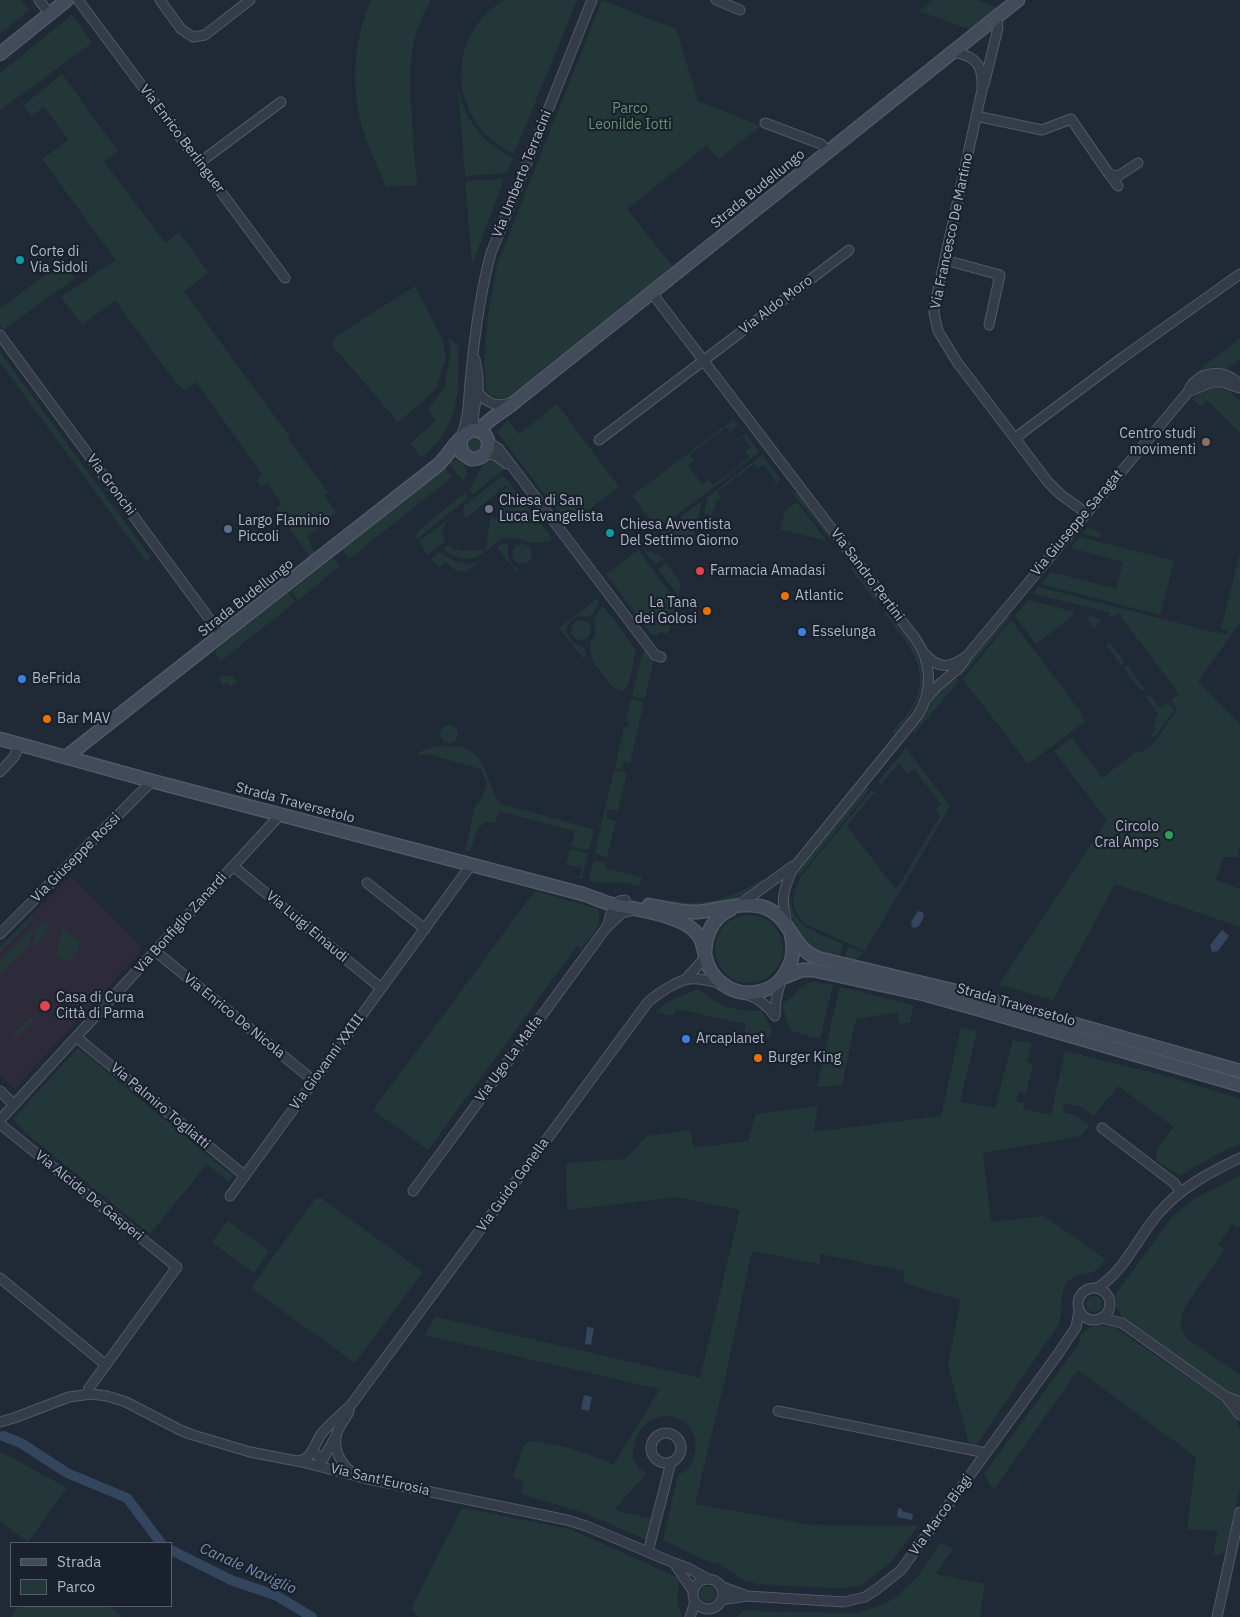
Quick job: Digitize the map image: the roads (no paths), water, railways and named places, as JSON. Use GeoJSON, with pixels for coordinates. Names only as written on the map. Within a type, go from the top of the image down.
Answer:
{"type":"FeatureCollection","features":[{"type":"Feature","properties":{"kind":"main road"},"geometry":{"type":"LineString","coordinates":[[0,54],[67,0]]}},
{"type":"Feature","properties":{"kind":"main road","name":"Strada Budellungo"},"geometry":{"type":"LineString","coordinates":[[443,460],[464,456],[474,460],[484,439],[501,413],[1018,0]]}},
{"type":"Feature","properties":{"kind":"main road","name":"Strada Budellungo"},"geometry":{"type":"LineString","coordinates":[[66,757],[443,460],[470,431],[484,439]]}},
{"type":"Feature","properties":{"kind":"main road"},"geometry":{"type":"LineString","coordinates":[[460,440],[460,450],[464,456]]}},
{"type":"Feature","properties":{"kind":"main road","name":"Strada Traversetolo"},"geometry":{"type":"LineString","coordinates":[[0,739],[152,781],[583,894],[621,906],[691,912],[753,905],[767,908],[779,916],[804,950],[818,958],[968,994],[1240,1072]]}},
{"type":"Feature","properties":{"kind":"main road","name":"Strada Traversetolo"},"geometry":{"type":"LineString","coordinates":[[583,894],[669,918],[686,925],[698,937],[705,951],[710,970],[723,985],[742,992],[762,991],[774,985],[782,978],[802,970],[814,970],[924,994],[1240,1085]]}},
{"type":"Feature","properties":{"kind":"main road"},"geometry":{"type":"LineString","coordinates":[[705,951],[706,938],[712,925],[720,915],[735,907]]}},
{"type":"Feature","properties":{"kind":"main road"},"geometry":{"type":"LineString","coordinates":[[782,978],[788,969],[793,955],[789,930]]}},
{"type":"Feature","properties":{"kind":"street"},"geometry":{"type":"LineString","coordinates":[[39,0],[50,14]]}},
{"type":"Feature","properties":{"kind":"street","name":"Via Enrico Berlinguer"},"geometry":{"type":"LineString","coordinates":[[78,0],[285,278]]}},
{"type":"Feature","properties":{"kind":"street"},"geometry":{"type":"LineString","coordinates":[[160,0],[181,28],[193,37],[206,34],[250,0]]}},
{"type":"Feature","properties":{"kind":"street","name":"Via Umberto Terracini"},"geometry":{"type":"LineString","coordinates":[[460,440],[466,427],[469,411],[479,302],[491,253],[592,0]]}},
{"type":"Feature","properties":{"kind":"street"},"geometry":{"type":"LineString","coordinates":[[716,0],[740,10]]}},
{"type":"Feature","properties":{"kind":"street","name":"Via Francesco De Martino"},"geometry":{"type":"LineString","coordinates":[[996,18],[998,28],[987,79],[982,90],[976,116],[934,314],[938,331],[957,362],[1051,486],[1086,513]]}},
{"type":"Feature","properties":{"kind":"street"},"geometry":{"type":"LineString","coordinates":[[974,36],[995,42]]}},
{"type":"Feature","properties":{"kind":"street","name":"Via Francesco De Martino"},"geometry":{"type":"LineString","coordinates":[[974,36],[973,58],[981,70],[982,90]]}},
{"type":"Feature","properties":{"kind":"street"},"geometry":{"type":"LineString","coordinates":[[954,52],[973,58]]}},
{"type":"Feature","properties":{"kind":"street"},"geometry":{"type":"LineString","coordinates":[[199,163],[281,102]]}},
{"type":"Feature","properties":{"kind":"street"},"geometry":{"type":"LineString","coordinates":[[976,116],[1042,130],[1070,119],[1118,186]]}},
{"type":"Feature","properties":{"kind":"street"},"geometry":{"type":"LineString","coordinates":[[765,123],[821,144],[828,152]]}},
{"type":"Feature","properties":{"kind":"street"},"geometry":{"type":"LineString","coordinates":[[1109,174],[1118,176],[1138,164]]}},
{"type":"Feature","properties":{"kind":"street","name":"Via Aldo Moro"},"geometry":{"type":"LineString","coordinates":[[599,440],[849,250]]}},
{"type":"Feature","properties":{"kind":"street"},"geometry":{"type":"LineString","coordinates":[[945,260],[1000,276],[989,325]]}},
{"type":"Feature","properties":{"kind":"street"},"geometry":{"type":"LineString","coordinates":[[1015,438],[1122,358],[1240,274]]}},
{"type":"Feature","properties":{"kind":"street","name":"Via Sandro Pertini"},"geometry":{"type":"LineString","coordinates":[[652,293],[922,650],[929,675],[928,691],[924,704],[915,719],[795,864],[735,907]]}},
{"type":"Feature","properties":{"kind":"street","name":"Via Gronchi"},"geometry":{"type":"LineString","coordinates":[[0,334],[222,636]]}},
{"type":"Feature","properties":{"kind":"street","name":"Via Umberto Terracini"},"geometry":{"type":"LineString","coordinates":[[474,354],[478,374],[478,392],[474,420],[476,428],[484,439]]}},
{"type":"Feature","properties":{"kind":"street","name":"Via Giuseppe Saragat"},"geometry":{"type":"LineString","coordinates":[[924,704],[934,688],[960,667],[967,656],[1188,392],[1190,385],[1195,380],[1212,373],[1228,376],[1237,381],[1240,387]]}},
{"type":"Feature","properties":{"kind":"street"},"geometry":{"type":"LineString","coordinates":[[478,392],[484,399],[495,405],[500,406],[516,401]]}},
{"type":"Feature","properties":{"kind":"street"},"geometry":{"type":"LineString","coordinates":[[484,439],[495,455],[511,467],[655,655],[661,657]]}},
{"type":"Feature","properties":{"kind":"street"},"geometry":{"type":"LineString","coordinates":[[922,650],[931,660],[942,665]]}},
{"type":"Feature","properties":{"kind":"street","name":"Via Giuseppe Saragat"},"geometry":{"type":"LineString","coordinates":[[929,675],[930,670],[934,667],[942,665],[953,666],[967,656]]}},
{"type":"Feature","properties":{"kind":"street"},"geometry":{"type":"LineString","coordinates":[[929,675],[935,682],[943,679]]}},
{"type":"Feature","properties":{"kind":"street"},"geometry":{"type":"LineString","coordinates":[[0,772],[14,757],[20,744]]}},
{"type":"Feature","properties":{"kind":"street","name":"Via Giuseppe Rossi"},"geometry":{"type":"LineString","coordinates":[[0,934],[152,781]]}},
{"type":"Feature","properties":{"kind":"street","name":"Via Bonfiglio Zanardi"},"geometry":{"type":"LineString","coordinates":[[0,1120],[280,815]]}},
{"type":"Feature","properties":{"kind":"street","name":"Via Sandro Pertini"},"geometry":{"type":"LineString","coordinates":[[789,930],[782,900],[786,884],[795,864]]}},
{"type":"Feature","properties":{"kind":"street","name":"Via Giovanni XXIII"},"geometry":{"type":"LineString","coordinates":[[230,1196],[471,865]]}},
{"type":"Feature","properties":{"kind":"street","name":"Via Luigi Einaudi"},"geometry":{"type":"LineString","coordinates":[[233,866],[381,988]]}},
{"type":"Feature","properties":{"kind":"street"},"geometry":{"type":"LineString","coordinates":[[367,883],[424,929]]}},
{"type":"Feature","properties":{"kind":"street","name":"Via Ugo La Malfa"},"geometry":{"type":"LineString","coordinates":[[413,1190],[621,906]]}},
{"type":"Feature","properties":{"kind":"street","name":"Via Enrico De Nicola"},"geometry":{"type":"LineString","coordinates":[[155,951],[314,1081]]}},
{"type":"Feature","properties":{"kind":"street","name":"Via Guido Gonella"},"geometry":{"type":"LineString","coordinates":[[295,1460],[304,1459],[316,1446],[322,1434],[353,1403],[641,1010],[656,996],[685,980],[703,960],[705,951]]}},
{"type":"Feature","properties":{"kind":"street"},"geometry":{"type":"LineString","coordinates":[[742,992],[754,997],[775,1016],[778,986],[782,978]]}},
{"type":"Feature","properties":{"kind":"street"},"geometry":{"type":"LineString","coordinates":[[685,980],[699,979],[723,985]]}},
{"type":"Feature","properties":{"kind":"street","name":"Via Palmiro Togliatti"},"geometry":{"type":"LineString","coordinates":[[76,1037],[244,1176]]}},
{"type":"Feature","properties":{"kind":"street"},"geometry":{"type":"LineString","coordinates":[[0,1091],[14,1105]]}},
{"type":"Feature","properties":{"kind":"street","name":"Via Alcide De Gasperi"},"geometry":{"type":"LineString","coordinates":[[0,1124],[177,1268],[106,1366]]}},
{"type":"Feature","properties":{"kind":"street"},"geometry":{"type":"LineString","coordinates":[[1102,1128],[1174,1183],[1180,1191]]}},
{"type":"Feature","properties":{"kind":"street"},"geometry":{"type":"LineString","coordinates":[[1112,1275],[1097,1288],[1083,1292],[1078,1301],[1080,1311],[1088,1319],[1097,1320],[1108,1311],[1107,1285],[1112,1275],[1157,1214],[1180,1191],[1240,1158]]}},
{"type":"Feature","properties":{"kind":"street"},"geometry":{"type":"LineString","coordinates":[[0,1278],[106,1366],[89,1388],[87,1394]]}},
{"type":"Feature","properties":{"kind":"street"},"geometry":{"type":"LineString","coordinates":[[1097,1288],[1108,1297],[1122,1324]]}},
{"type":"Feature","properties":{"kind":"street","name":"Via Marco Biagi"},"geometry":{"type":"LineString","coordinates":[[721,1600],[747,1596],[844,1602],[865,1597],[878,1589],[901,1570],[1030,1394],[1076,1327],[1080,1311]]}},
{"type":"Feature","properties":{"kind":"street"},"geometry":{"type":"LineString","coordinates":[[1101,1318],[1122,1324],[1225,1396],[1240,1402]]}},
{"type":"Feature","properties":{"kind":"street","name":"Via Marco Biagi"},"geometry":{"type":"LineString","coordinates":[[1076,1327],[1088,1319]]}},
{"type":"Feature","properties":{"kind":"street","name":"Via Sant'Eurosia"},"geometry":{"type":"LineString","coordinates":[[0,1422],[69,1397],[87,1394],[108,1396],[122,1400],[188,1434],[250,1452],[295,1460],[362,1477],[576,1522],[688,1568],[708,1579]]}},
{"type":"Feature","properties":{"kind":"street"},"geometry":{"type":"LineString","coordinates":[[1225,1396],[1240,1416]]}},
{"type":"Feature","properties":{"kind":"street","name":"Via Guido Gonella"},"geometry":{"type":"LineString","coordinates":[[317,1455],[320,1459],[324,1459],[353,1403]]}},
{"type":"Feature","properties":{"kind":"street"},"geometry":{"type":"LineString","coordinates":[[778,1410],[986,1453]]}},
{"type":"Feature","properties":{"kind":"street","name":"Via Guido Gonella"},"geometry":{"type":"LineString","coordinates":[[338,1432],[336,1444],[338,1456],[347,1468],[362,1477]]}},
{"type":"Feature","properties":{"kind":"street"},"geometry":{"type":"LineString","coordinates":[[316,1446],[321,1464],[328,1468]]}},
{"type":"Feature","properties":{"kind":"street"},"geometry":{"type":"LineString","coordinates":[[648,1552],[671,1462]]}},
{"type":"Feature","properties":{"kind":"street"},"geometry":{"type":"LineString","coordinates":[[1217,1617],[1240,1512]]}},
{"type":"Feature","properties":{"kind":"street"},"geometry":{"type":"LineString","coordinates":[[674,1563],[693,1591],[695,1602],[690,1617]]}},
{"type":"Feature","properties":{"kind":"street"},"geometry":{"type":"LineString","coordinates":[[693,1591],[697,1583],[708,1579],[713,1580],[722,1590],[721,1600],[716,1606],[708,1609],[699,1617]]}},
{"type":"Feature","properties":{"kind":"street","name":"Via Marco Biagi"},"geometry":{"type":"LineString","coordinates":[[720,1586],[747,1596]]}},
{"type":"Feature","properties":{"kind":"street"},"geometry":{"type":"LineString","coordinates":[[695,1602],[700,1607],[708,1609]]}},
{"type":"Feature","properties":{"kind":"water"},"geometry":{"type":"Polygon","coordinates":[[[918,911],[923,912],[924,916],[919,926],[915,928],[912,927],[911,922],[918,911]]]}},
{"type":"Feature","properties":{"kind":"water"},"geometry":{"type":"Polygon","coordinates":[[[1222,930],[1229,936],[1218,951],[1212,952],[1210,945],[1222,930]]]}},
{"type":"Feature","properties":{"kind":"water"},"geometry":{"type":"Polygon","coordinates":[[[587,1327],[594,1328],[591,1345],[585,1344],[587,1327]]]}},
{"type":"Feature","properties":{"kind":"water"},"geometry":{"type":"Polygon","coordinates":[[[584,1395],[592,1397],[589,1411],[581,1409],[584,1395]]]}},
{"type":"Feature","properties":{"kind":"water"},"geometry":{"type":"Polygon","coordinates":[[[898,1508],[913,1514],[912,1520],[897,1517],[898,1508]]]}},
{"type":"Feature","properties":{"kind":"waterway","name":"Canale Naviglio"},"geometry":{"type":"LineString","coordinates":[[3,1436],[21,1443],[67,1473],[127,1498],[160,1542]]}},
{"type":"Feature","properties":{"kind":"waterway","name":"Canale Naviglio"},"geometry":{"type":"LineString","coordinates":[[172,1550],[231,1580],[277,1596],[312,1617]]}},
{"type":"Feature","properties":{"kind":"place","name":"Corte di Via Sidoli"},"geometry":{"type":"Point","coordinates":[20,260]}},
{"type":"Feature","properties":{"kind":"place","name":"Centro studi movimenti"},"geometry":{"type":"Point","coordinates":[1206,442]}},
{"type":"Feature","properties":{"kind":"place","name":"Chiesa di San Luca Evangelista"},"geometry":{"type":"Point","coordinates":[489,509]}},
{"type":"Feature","properties":{"kind":"place","name":"Largo Flaminio Piccoli"},"geometry":{"type":"Point","coordinates":[228,529]}},
{"type":"Feature","properties":{"kind":"place","name":"Chiesa Avventista Del Settimo Giorno"},"geometry":{"type":"Point","coordinates":[610,533]}},
{"type":"Feature","properties":{"kind":"place","name":"Farmacia Amadasi"},"geometry":{"type":"Point","coordinates":[700,571]}},
{"type":"Feature","properties":{"kind":"place","name":"Atlantic"},"geometry":{"type":"Point","coordinates":[785,596]}},
{"type":"Feature","properties":{"kind":"place","name":"La Tana dei Golosi"},"geometry":{"type":"Point","coordinates":[707,611]}},
{"type":"Feature","properties":{"kind":"place","name":"Esselunga"},"geometry":{"type":"Point","coordinates":[802,632]}},
{"type":"Feature","properties":{"kind":"place","name":"BeFrida"},"geometry":{"type":"Point","coordinates":[22,679]}},
{"type":"Feature","properties":{"kind":"place","name":"Bar MAV"},"geometry":{"type":"Point","coordinates":[47,719]}},
{"type":"Feature","properties":{"kind":"place","name":"Circolo Cral Amps"},"geometry":{"type":"Point","coordinates":[1169,835]}},
{"type":"Feature","properties":{"kind":"place","name":"Casa di Cura Città di Parma"},"geometry":{"type":"Point","coordinates":[45,1006]}},
{"type":"Feature","properties":{"kind":"place","name":"Arcaplanet"},"geometry":{"type":"Point","coordinates":[686,1039]}},
{"type":"Feature","properties":{"kind":"place","name":"Burger King"},"geometry":{"type":"Point","coordinates":[758,1058]}},
{"type":"Feature","properties":{"kind":"park label","name":"Parco Leonilde Iotti"},"geometry":{"type":"Point","coordinates":[630,118]}}]}
